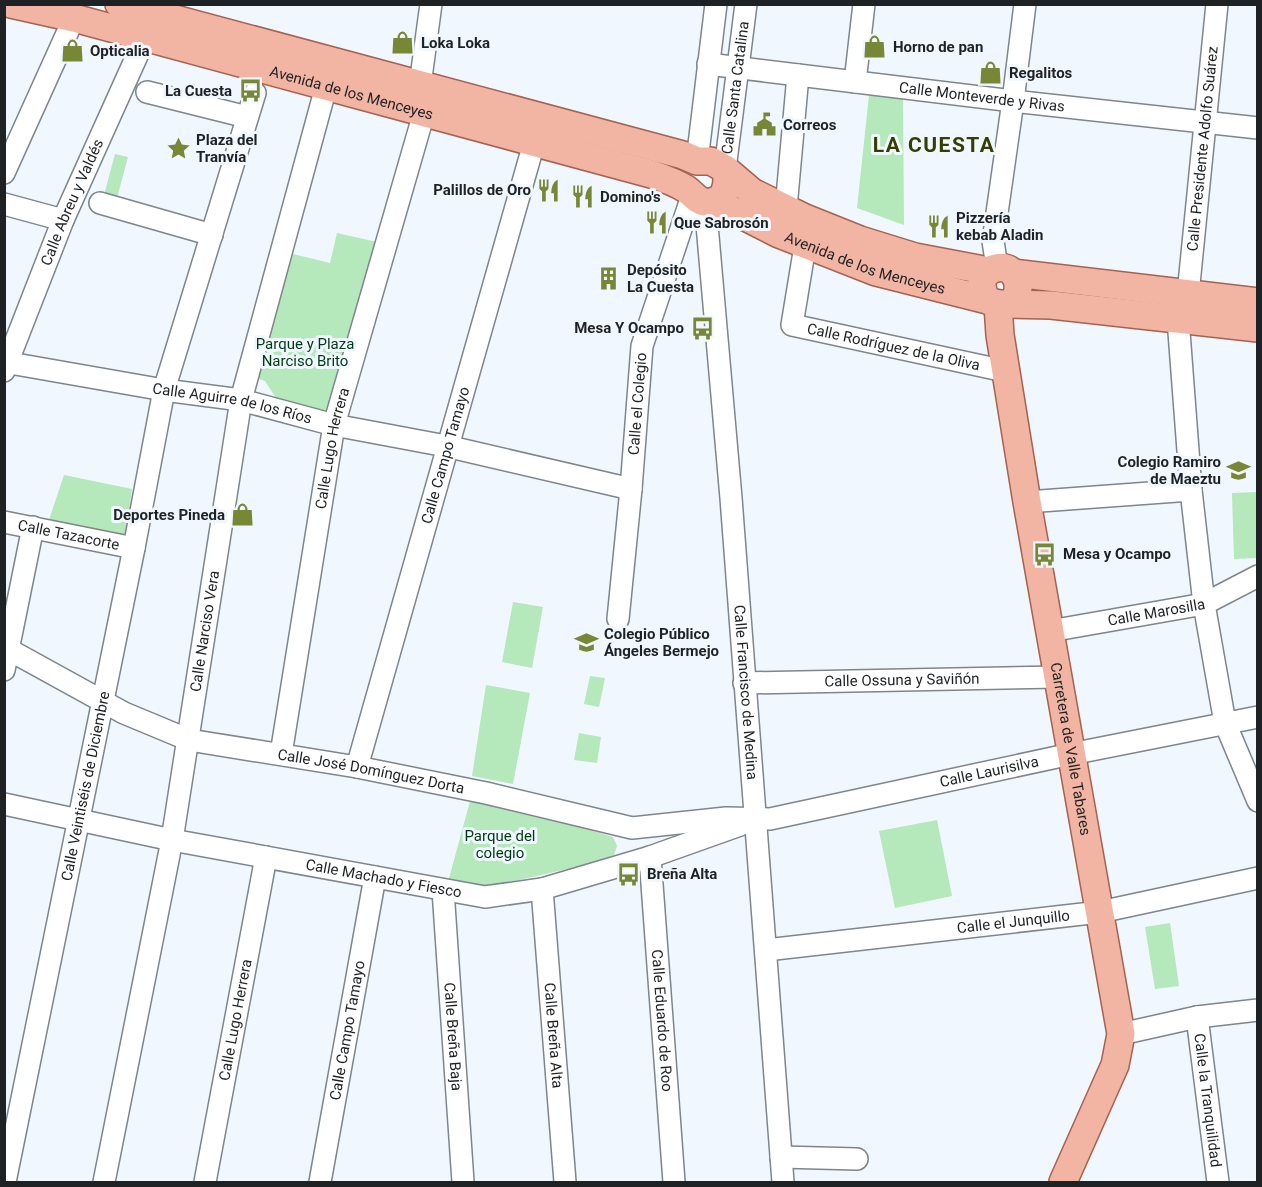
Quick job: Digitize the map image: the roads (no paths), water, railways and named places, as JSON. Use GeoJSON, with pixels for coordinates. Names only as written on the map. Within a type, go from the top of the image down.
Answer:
{"type":"FeatureCollection","features":[{"type":"Feature","properties":{"kind":"main road","name":"Avenida de los Menceyes"},"geometry":{"type":"LineString","coordinates":[[11,4],[74,18],[651,174],[805,246],[876,272],[998,303],[1051,305],[1257,328]]}},
{"type":"Feature","properties":{"kind":"main road","name":"Avenida de los Menceyes"},"geometry":{"type":"LineString","coordinates":[[119,4],[683,155],[698,161]]}},
{"type":"Feature","properties":{"kind":"main road"},"geometry":{"type":"LineString","coordinates":[[698,161],[711,161],[725,169],[728,187],[723,195],[700,198],[687,179],[698,161]]}},
{"type":"Feature","properties":{"kind":"main road","name":"Avenida de los Menceyes"},"geometry":{"type":"LineString","coordinates":[[725,169],[752,192],[786,208],[860,240],[915,257],[1000,270],[1257,302]]}},
{"type":"Feature","properties":{"kind":"main road","name":"Carretera de Valle Tabares"},"geometry":{"type":"LineString","coordinates":[[1000,270],[982,279],[981,292],[998,303],[1005,371],[1027,502],[1121,1034],[1115,1065],[1063,1182]]}},
{"type":"Feature","properties":{"kind":"street"},"geometry":{"type":"LineString","coordinates":[[420,85],[431,4]]}},
{"type":"Feature","properties":{"kind":"street","name":"Calle Santa Catalina"},"geometry":{"type":"LineString","coordinates":[[698,161],[716,4]]}},
{"type":"Feature","properties":{"kind":"street","name":"Calle Santa Catalina"},"geometry":{"type":"LineString","coordinates":[[725,169],[746,4]]}},
{"type":"Feature","properties":{"kind":"street"},"geometry":{"type":"LineString","coordinates":[[855,82],[864,4]]}},
{"type":"Feature","properties":{"kind":"street"},"geometry":{"type":"LineString","coordinates":[[1000,270],[993,241],[1025,4]]}},
{"type":"Feature","properties":{"kind":"street","name":"Calle Presidente Adolfo Suárez"},"geometry":{"type":"LineString","coordinates":[[1188,294],[1217,4]]}},
{"type":"Feature","properties":{"kind":"street"},"geometry":{"type":"LineString","coordinates":[[4,173],[74,18]]}},
{"type":"Feature","properties":{"kind":"street","name":"Calle Abreu y Valdés"},"geometry":{"type":"LineString","coordinates":[[5,365],[63,220],[146,38]]}},
{"type":"Feature","properties":{"kind":"street","name":"Calle Monteverde y Rivas"},"geometry":{"type":"LineString","coordinates":[[708,64],[1257,128]]}},
{"type":"Feature","properties":{"kind":"street"},"geometry":{"type":"LineString","coordinates":[[786,208],[798,75]]}},
{"type":"Feature","properties":{"kind":"street","name":"Calle Narciso Vera"},"geometry":{"type":"LineString","coordinates":[[104,1182],[172,840],[241,400],[326,87]]}},
{"type":"Feature","properties":{"kind":"street"},"geometry":{"type":"LineString","coordinates":[[147,92],[247,117]]}},
{"type":"Feature","properties":{"kind":"street","name":"Calle Veintiséis de Diciembre"},"geometry":{"type":"LineString","coordinates":[[5,1182],[164,390],[255,93]]}},
{"type":"Feature","properties":{"kind":"street","name":"Calle Lugo Herrera"},"geometry":{"type":"LineString","coordinates":[[281,754],[334,425],[424,113]]}},
{"type":"Feature","properties":{"kind":"street","name":"Calle Campo Tamayo"},"geometry":{"type":"LineString","coordinates":[[357,767],[446,446],[534,143]]}},
{"type":"Feature","properties":{"kind":"street","name":"Calle el Colegio"},"geometry":{"type":"LineString","coordinates":[[618,619],[632,489],[642,346],[700,198]]}},
{"type":"Feature","properties":{"kind":"street","name":"Calle Francisco de Medina"},"geometry":{"type":"LineString","coordinates":[[700,198],[731,498],[783,1182]]}},
{"type":"Feature","properties":{"kind":"street"},"geometry":{"type":"LineString","coordinates":[[100,203],[212,235]]}},
{"type":"Feature","properties":{"kind":"street"},"geometry":{"type":"LineString","coordinates":[[4,204],[63,220]]}},
{"type":"Feature","properties":{"kind":"street","name":"Calle Rodríguez de la Oliva"},"geometry":{"type":"LineString","coordinates":[[805,246],[792,325],[1005,371]]}},
{"type":"Feature","properties":{"kind":"street"},"geometry":{"type":"LineString","coordinates":[[1179,319],[1191,490],[1204,604],[1226,723],[1257,801]]}},
{"type":"Feature","properties":{"kind":"street","name":"Calle Aguirre de los Ríos"},"geometry":{"type":"LineString","coordinates":[[5,365],[241,400],[334,425],[446,446],[632,489]]}},
{"type":"Feature","properties":{"kind":"street"},"geometry":{"type":"LineString","coordinates":[[1027,502],[1191,490]]}},
{"type":"Feature","properties":{"kind":"street","name":"Calle Tazacorte"},"geometry":{"type":"LineString","coordinates":[[4,522],[134,548]]}},
{"type":"Feature","properties":{"kind":"street"},"geometry":{"type":"LineString","coordinates":[[4,670],[6,648],[33,527]]}},
{"type":"Feature","properties":{"kind":"street","name":"Calle Marosilla"},"geometry":{"type":"LineString","coordinates":[[1050,631],[1204,604],[1257,576]]}},
{"type":"Feature","properties":{"kind":"street","name":"Calle José Domínguez Dorta"},"geometry":{"type":"LineString","coordinates":[[6,648],[124,712],[189,740],[357,767],[486,793],[632,828],[726,818],[756,820]]}},
{"type":"Feature","properties":{"kind":"street","name":"Calle Ossuna y Saviñón"},"geometry":{"type":"LineString","coordinates":[[744,683],[1058,676]]}},
{"type":"Feature","properties":{"kind":"street","name":"Calle Laurisilva"},"geometry":{"type":"LineString","coordinates":[[756,820],[770,819],[1071,754],[1257,717]]}},
{"type":"Feature","properties":{"kind":"street","name":"Calle Machado y Fiesco"},"geometry":{"type":"LineString","coordinates":[[4,804],[172,840],[442,891],[485,897],[542,889],[642,859],[756,820]]}},
{"type":"Feature","properties":{"kind":"street","name":"Calle Eduardo de Roo"},"geometry":{"type":"LineString","coordinates":[[632,828],[642,859],[674,1182]]}},
{"type":"Feature","properties":{"kind":"street","name":"Calle Lugo Herrera"},"geometry":{"type":"LineString","coordinates":[[205,1182],[266,857]]}},
{"type":"Feature","properties":{"kind":"street","name":"Calle Campo Tamayo"},"geometry":{"type":"LineString","coordinates":[[320,1182],[375,877]]}},
{"type":"Feature","properties":{"kind":"street","name":"Calle el Junquillo"},"geometry":{"type":"LineString","coordinates":[[766,950],[1100,912],[1257,878]]}},
{"type":"Feature","properties":{"kind":"street","name":"Calle Breña Alta"},"geometry":{"type":"LineString","coordinates":[[542,889],[565,1182]]}},
{"type":"Feature","properties":{"kind":"street","name":"Calle Breña Baja"},"geometry":{"type":"LineString","coordinates":[[442,891],[463,1182]]}},
{"type":"Feature","properties":{"kind":"street"},"geometry":{"type":"LineString","coordinates":[[1121,1034],[1197,1017],[1257,1010]]}},
{"type":"Feature","properties":{"kind":"street","name":"Calle la Tranquilidad"},"geometry":{"type":"LineString","coordinates":[[1197,1017],[1218,1182]]}},
{"type":"Feature","properties":{"kind":"street"},"geometry":{"type":"LineString","coordinates":[[781,1157],[857,1159]]}},
{"type":"Feature","properties":{"kind":"place","name":"Loka Loka"},"geometry":{"type":"Point","coordinates":[403,43]}},
{"type":"Feature","properties":{"kind":"place","name":"Horno de pan"},"geometry":{"type":"Point","coordinates":[875,47]}},
{"type":"Feature","properties":{"kind":"place","name":"Opticalia"},"geometry":{"type":"Point","coordinates":[72,51]}},
{"type":"Feature","properties":{"kind":"place","name":"Regalitos"},"geometry":{"type":"Point","coordinates":[991,73]}},
{"type":"Feature","properties":{"kind":"place","name":"La Cuesta"},"geometry":{"type":"Point","coordinates":[250,91]}},
{"type":"Feature","properties":{"kind":"place","name":"Correos"},"geometry":{"type":"Point","coordinates":[765,125]}},
{"type":"Feature","properties":{"kind":"place","name":"Plaza del Tranvía"},"geometry":{"type":"Point","coordinates":[178,149]}},
{"type":"Feature","properties":{"kind":"place","name":"Palillos de Oro"},"geometry":{"type":"Point","coordinates":[549,190]}},
{"type":"Feature","properties":{"kind":"place","name":"Domino's"},"geometry":{"type":"Point","coordinates":[582,197]}},
{"type":"Feature","properties":{"kind":"place","name":"Que Sabrosón"},"geometry":{"type":"Point","coordinates":[656,223]}},
{"type":"Feature","properties":{"kind":"place","name":"Pizzería kebab Aladin"},"geometry":{"type":"Point","coordinates":[938,227]}},
{"type":"Feature","properties":{"kind":"place","name":"Depósito La Cuesta"},"geometry":{"type":"Point","coordinates":[609,279]}},
{"type":"Feature","properties":{"kind":"place","name":"Mesa Y Ocampo"},"geometry":{"type":"Point","coordinates":[702,328]}},
{"type":"Feature","properties":{"kind":"place","name":"Colegio Ramiro de Maeztu"},"geometry":{"type":"Point","coordinates":[1239,471]}},
{"type":"Feature","properties":{"kind":"place","name":"Deportes Pineda"},"geometry":{"type":"Point","coordinates":[243,515]}},
{"type":"Feature","properties":{"kind":"place","name":"Mesa y Ocampo"},"geometry":{"type":"Point","coordinates":[1045,554]}},
{"type":"Feature","properties":{"kind":"place","name":"Colegio Público Ángeles Bermejo"},"geometry":{"type":"Point","coordinates":[586,643]}},
{"type":"Feature","properties":{"kind":"place","name":"Breña Alta"},"geometry":{"type":"Point","coordinates":[629,874]}},
{"type":"Feature","properties":{"kind":"district","name":"LA CUESTA"},"geometry":{"type":"Point","coordinates":[934,145]}},
{"type":"Feature","properties":{"kind":"park label","name":"Parque y Plaza Narciso Brito"},"geometry":{"type":"Point","coordinates":[305,352]}},
{"type":"Feature","properties":{"kind":"park label","name":"Parque del colegio"},"geometry":{"type":"Point","coordinates":[500,844]}}]}
